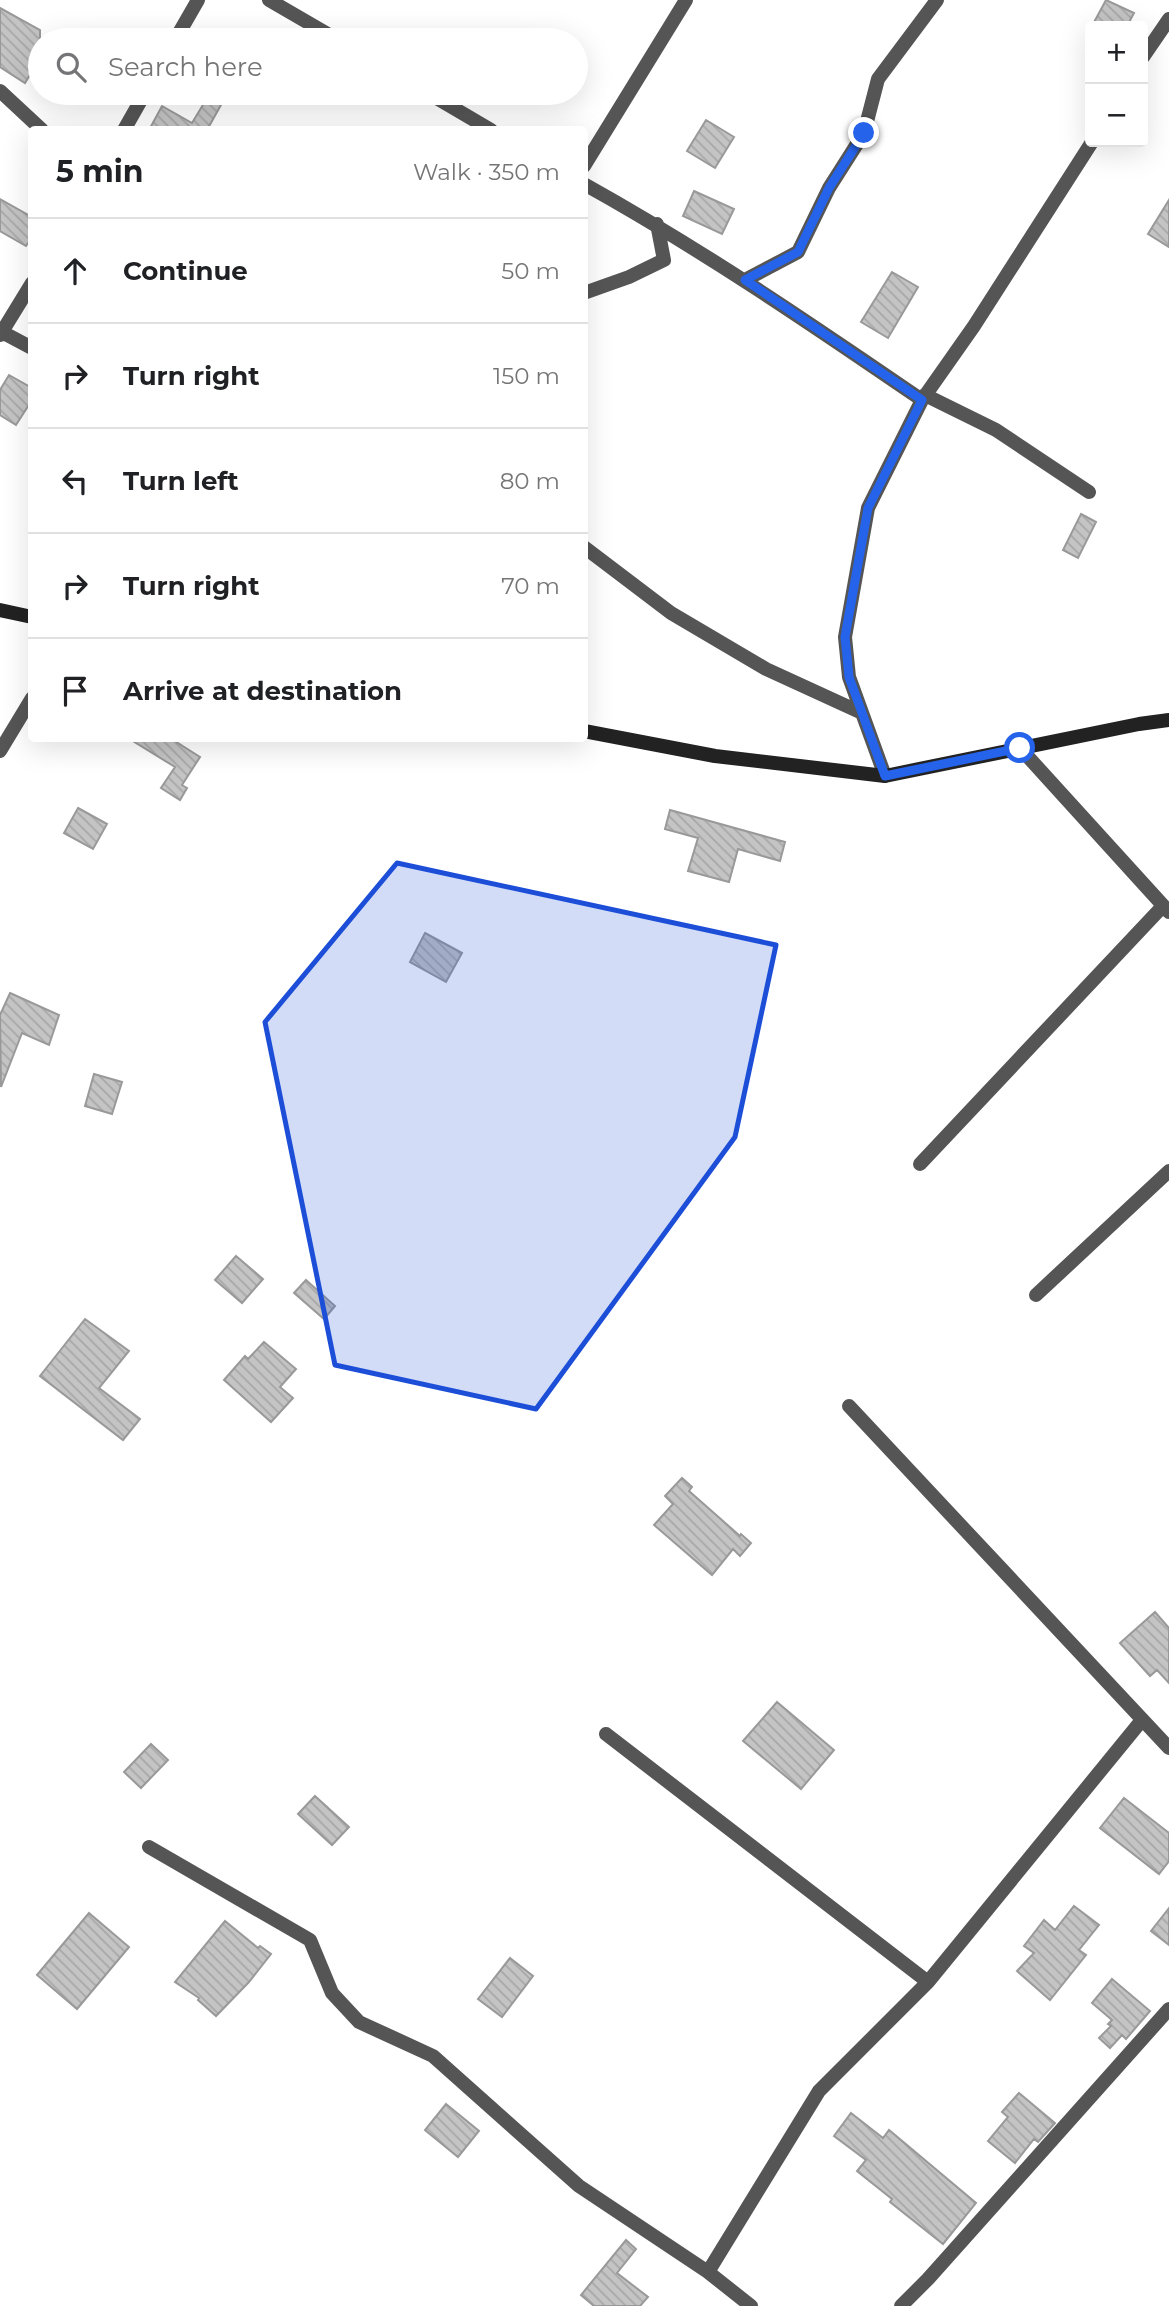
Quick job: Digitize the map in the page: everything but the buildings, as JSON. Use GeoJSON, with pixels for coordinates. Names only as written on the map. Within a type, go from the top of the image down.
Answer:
{"type":"FeatureCollection","features":[{"type":"Feature","properties":{"kind":"street"},"geometry":{"type":"LineString","coordinates":[[182,28],[198,0]]}},
{"type":"Feature","properties":{"kind":"street"},"geometry":{"type":"LineString","coordinates":[[269,0],[317,28]]}},
{"type":"Feature","properties":{"kind":"street"},"geometry":{"type":"LineString","coordinates":[[588,159],[686,0]]}},
{"type":"Feature","properties":{"kind":"street"},"geometry":{"type":"LineString","coordinates":[[745,280],[798,252],[829,188],[864,133],[878,79],[937,0]]}},
{"type":"Feature","properties":{"kind":"street"},"geometry":{"type":"LineString","coordinates":[[1148,49],[1168,19]]}},
{"type":"Feature","properties":{"kind":"street"},"geometry":{"type":"LineString","coordinates":[[0,91],[38,126]]}},
{"type":"Feature","properties":{"kind":"street"},"geometry":{"type":"LineString","coordinates":[[126,126],[138,105]]}},
{"type":"Feature","properties":{"kind":"street"},"geometry":{"type":"LineString","coordinates":[[448,105],[484,126]]}},
{"type":"Feature","properties":{"kind":"street"},"geometry":{"type":"LineString","coordinates":[[885,776],[849,677],[845,637],[868,508],[924,397],[974,326],[1089,147]]}},
{"type":"Feature","properties":{"kind":"street"},"geometry":{"type":"LineString","coordinates":[[588,186],[657,224],[924,397],[996,430],[1089,492]]}},
{"type":"Feature","properties":{"kind":"street"},"geometry":{"type":"LineString","coordinates":[[588,292],[629,277],[664,260],[657,224]]}},
{"type":"Feature","properties":{"kind":"street"},"geometry":{"type":"LineString","coordinates":[[28,289],[0,332],[28,346]]}},
{"type":"Feature","properties":{"kind":"street"},"geometry":{"type":"LineString","coordinates":[[588,550],[683,620],[766,669],[862,713]]}},
{"type":"Feature","properties":{"kind":"street"},"geometry":{"type":"LineString","coordinates":[[0,610],[28,616]]}},
{"type":"Feature","properties":{"kind":"street"},"geometry":{"type":"LineString","coordinates":[[0,751],[28,705]]}},
{"type":"Feature","properties":{"kind":"street"},"geometry":{"type":"LineString","coordinates":[[588,732],[715,757],[885,776],[1139,723],[1169,720]]}},
{"type":"Feature","properties":{"kind":"street"},"geometry":{"type":"LineString","coordinates":[[920,1164],[1166,909],[1020,748]]}},
{"type":"Feature","properties":{"kind":"street"},"geometry":{"type":"LineString","coordinates":[[1036,1295],[1169,1171]]}},
{"type":"Feature","properties":{"kind":"street"},"geometry":{"type":"LineString","coordinates":[[849,1406],[1169,1748]]}},
{"type":"Feature","properties":{"kind":"street"},"geometry":{"type":"LineString","coordinates":[[708,2272],[819,2091],[928,1982],[1142,1720]]}},
{"type":"Feature","properties":{"kind":"street"},"geometry":{"type":"LineString","coordinates":[[606,1734],[928,1982]]}},
{"type":"Feature","properties":{"kind":"street"},"geometry":{"type":"LineString","coordinates":[[149,1847],[310,1940],[332,1993],[359,2022],[433,2056],[579,2186],[708,2272],[751,2306]]}},
{"type":"Feature","properties":{"kind":"street"},"geometry":{"type":"LineString","coordinates":[[901,2306],[929,2279],[1169,2009]]}},
{"type":"Feature","properties":{"kind":"highlighted area"},"geometry":{"type":"Polygon","coordinates":[[[397,863],[776,945],[735,1137],[536,1409],[335,1365],[265,1022],[397,863]]]}},
{"type":"Feature","properties":{"kind":"route"},"geometry":{"type":"LineString","coordinates":[[864,133],[829,188],[798,252],[745,280],[922,400],[868,508],[845,637],[849,677],[885,776],[1020,748]]}}]}
